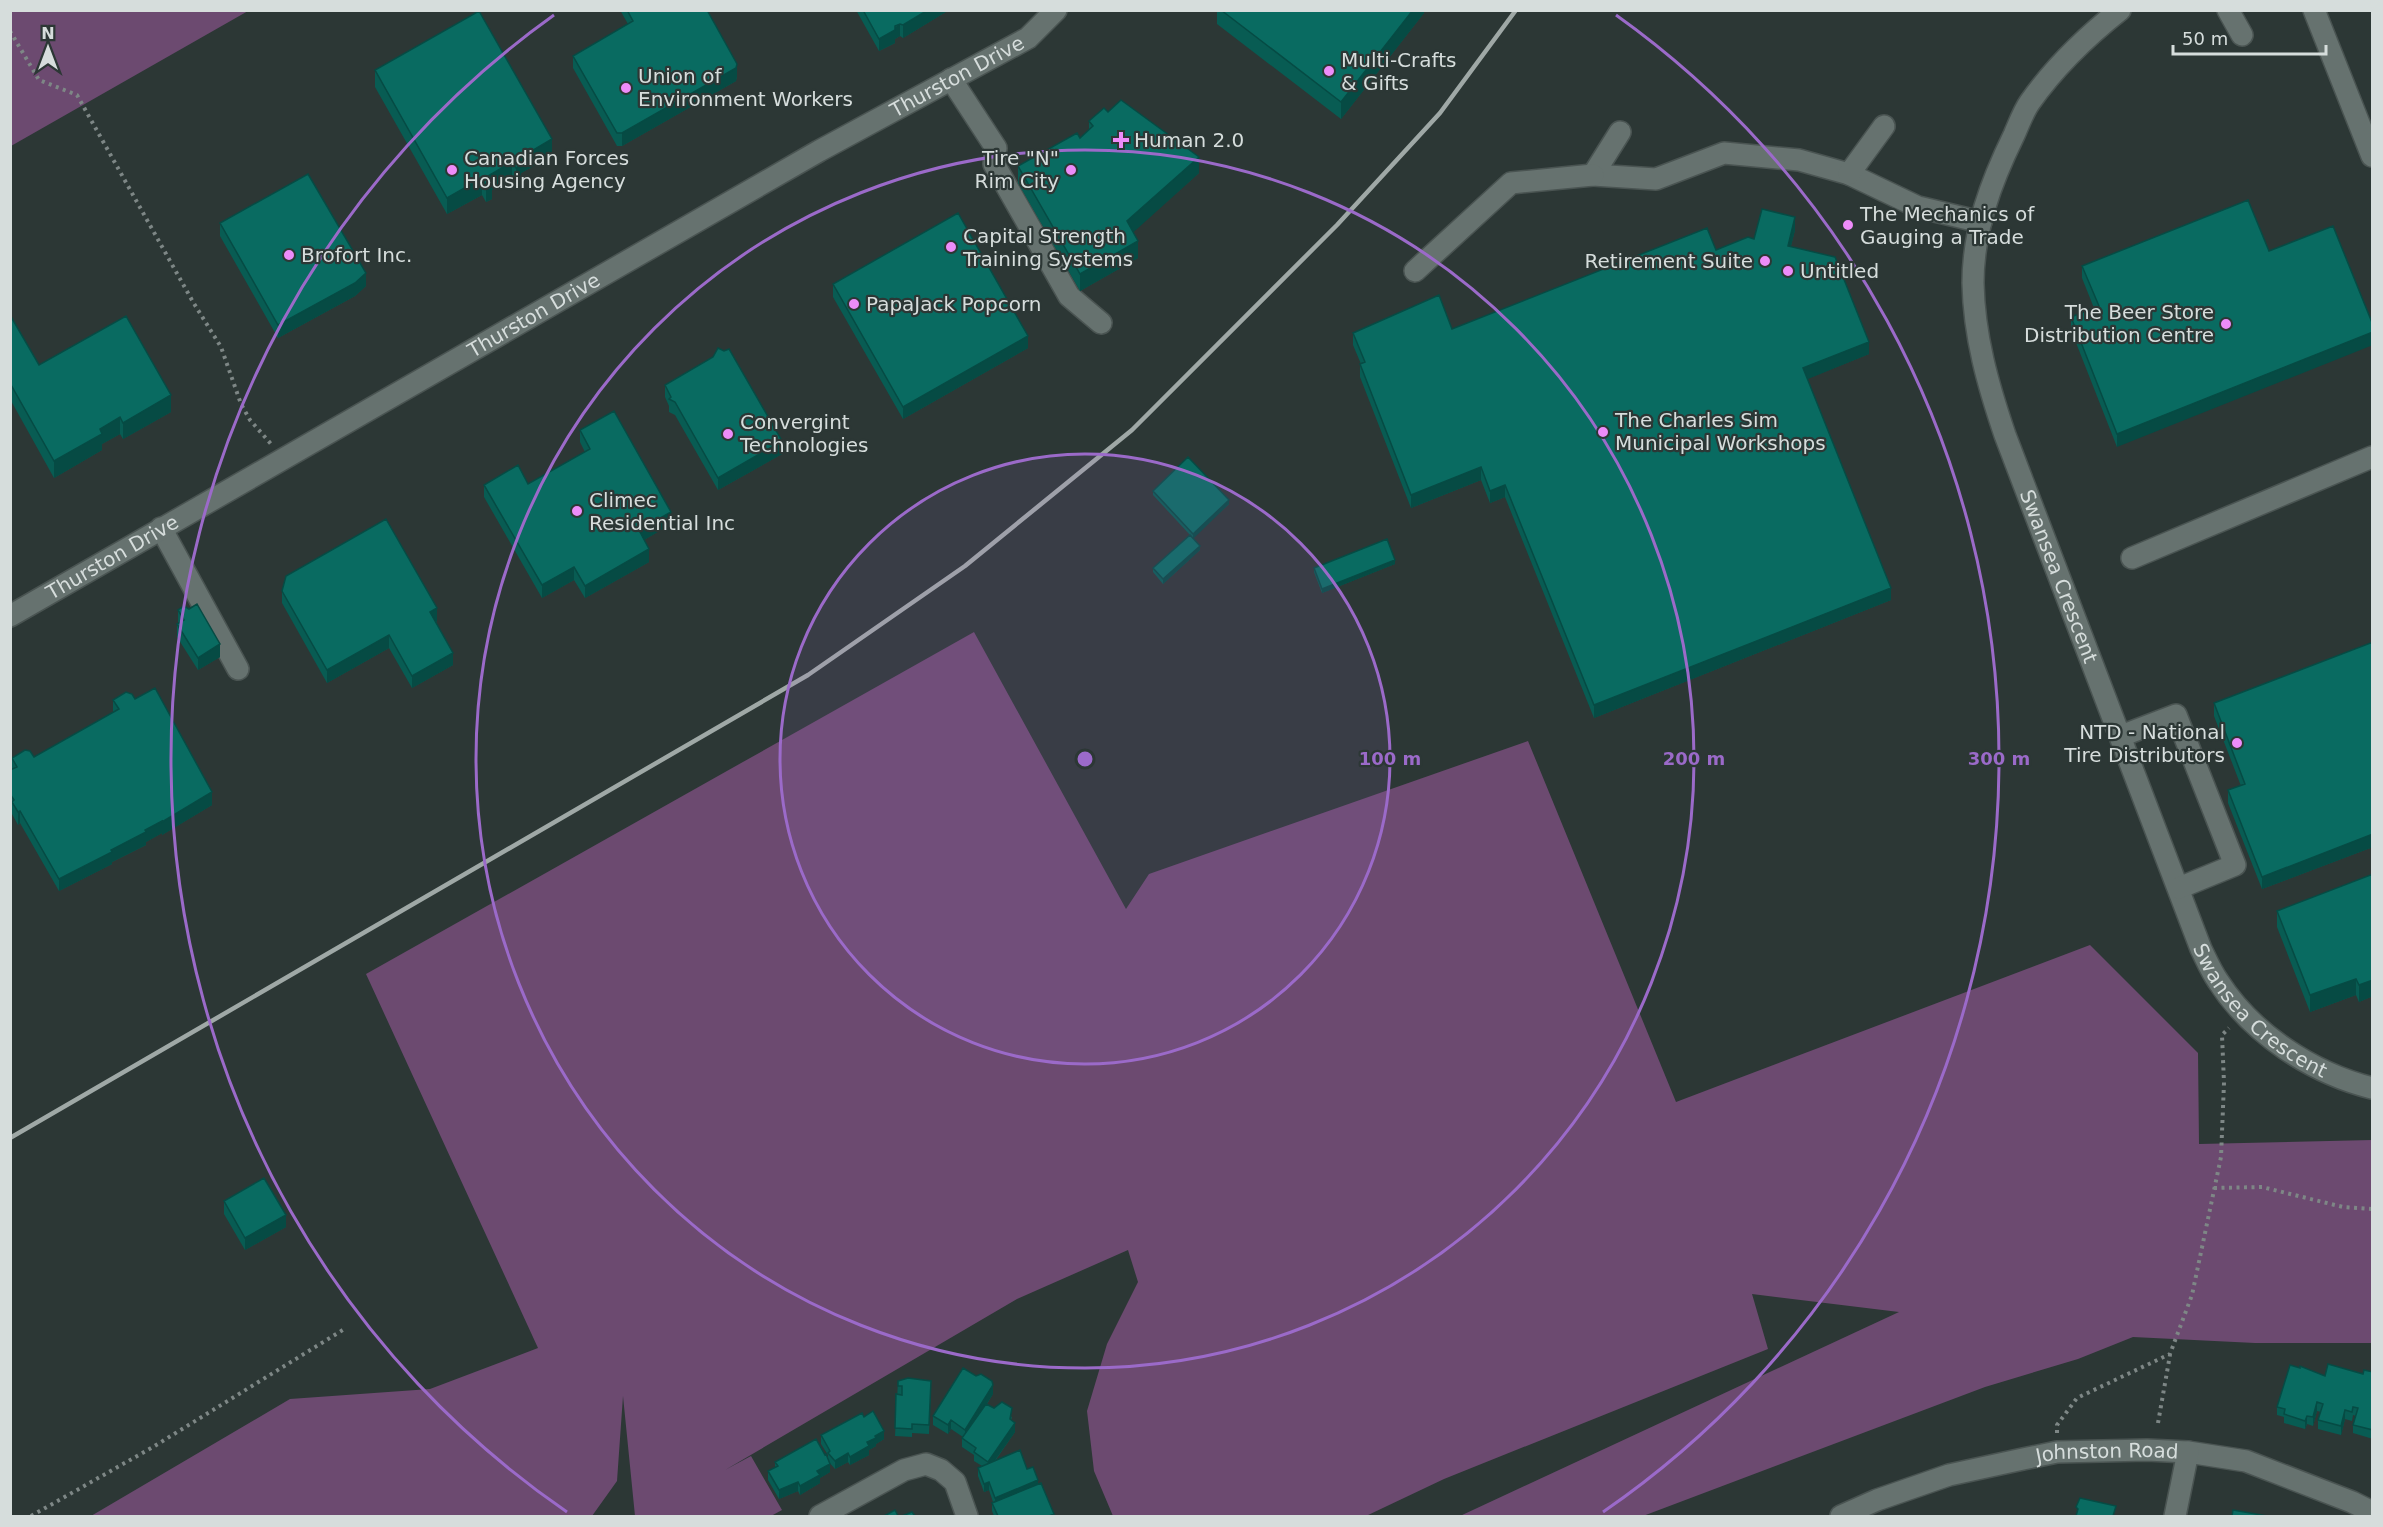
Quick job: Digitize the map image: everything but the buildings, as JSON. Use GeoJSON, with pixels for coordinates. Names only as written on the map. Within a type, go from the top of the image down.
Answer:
{"type":"FeatureCollection","features":[{"type":"Feature","properties":{"kind":"street","name":"Thurston Drive"},"geometry":{"type":"LineString","coordinates":[[10,616],[819,151],[1028,38],[1056,10]]}},
{"type":"Feature","properties":{"kind":"street","name":"Swansea Crescent"},"geometry":{"type":"LineString","coordinates":[[2120,10],[2069,57],[2030,103],[1991,185],[1976,240],[1973,283],[1977,329],[1986,381],[2200,948],[2209,965],[2218,981],[2245,1013],[2276,1044],[2345,1082],[2373,1088]]}},
{"type":"Feature","properties":{"kind":"street"},"geometry":{"type":"LineString","coordinates":[[2228,10],[2242,34]]}},
{"type":"Feature","properties":{"kind":"street"},"geometry":{"type":"LineString","coordinates":[[2314,10],[2373,156]]}},
{"type":"Feature","properties":{"kind":"street"},"geometry":{"type":"LineString","coordinates":[[951,79],[996,148],[994,164],[1069,296],[1101,323]]}},
{"type":"Feature","properties":{"kind":"street"},"geometry":{"type":"LineString","coordinates":[[1849,174],[1884,126]]}},
{"type":"Feature","properties":{"kind":"street"},"geometry":{"type":"LineString","coordinates":[[1593,175],[1620,132]]}},
{"type":"Feature","properties":{"kind":"street"},"geometry":{"type":"LineString","coordinates":[[1415,271],[1511,183],[1593,175],[1656,179],[1724,153],[1798,160],[1849,174],[1918,207],[1981,222]]}},
{"type":"Feature","properties":{"kind":"street"},"geometry":{"type":"LineString","coordinates":[[2132,558],[2373,457]]}},
{"type":"Feature","properties":{"kind":"street"},"geometry":{"type":"LineString","coordinates":[[161,528],[238,669]]}},
{"type":"Feature","properties":{"kind":"street"},"geometry":{"type":"LineString","coordinates":[[2121,736],[2176,715],[2235,865],[2179,888]]}},
{"type":"Feature","properties":{"kind":"street","name":"Johnston Road"},"geometry":{"type":"LineString","coordinates":[[1841,1516],[1877,1500],[1949,1475],[2057,1452],[2188,1452],[2246,1461],[2373,1512]]}},
{"type":"Feature","properties":{"kind":"street"},"geometry":{"type":"LineString","coordinates":[[2175,1516],[2188,1452]]}},
{"type":"Feature","properties":{"kind":"street"},"geometry":{"type":"LineString","coordinates":[[820,1516],[904,1470],[926,1464],[941,1470],[955,1482],[967,1516]]}},
{"type":"Feature","properties":{"kind":"path"},"geometry":{"type":"LineString","coordinates":[[10,31],[39,80],[77,95],[193,302],[221,347],[240,404],[282,459]]}},
{"type":"Feature","properties":{"kind":"path"},"geometry":{"type":"LineString","coordinates":[[2158,1423],[2170,1354],[2192,1295],[2221,1157],[2224,1083],[2222,1035],[2245,1013]]}},
{"type":"Feature","properties":{"kind":"path"},"geometry":{"type":"LineString","coordinates":[[2214,1188],[2262,1187],[2343,1207],[2373,1209]]}},
{"type":"Feature","properties":{"kind":"path"},"geometry":{"type":"LineString","coordinates":[[31,1516],[153,1448],[346,1328]]}},
{"type":"Feature","properties":{"kind":"path"},"geometry":{"type":"LineString","coordinates":[[2057,1452],[2057,1425],[2077,1398],[2170,1354]]}},
{"type":"Feature","properties":{"kind":"shaded area"},"geometry":{"type":"Polygon","coordinates":[[[11,10],[248,10],[248,11],[11,146],[11,10]]]}},
{"type":"Feature","properties":{"kind":"shaded area"},"geometry":{"type":"Polygon","coordinates":[[[974,632],[1126,909],[1149,874],[1528,741],[1676,1102],[2090,945],[2198,1053],[2199,1144],[2372,1140],[2372,1343],[2255,1343],[2133,1337],[2078,1359],[1985,1387],[1643,1516],[1460,1516],[1899,1312],[1752,1294],[1768,1349],[1444,1479],[1366,1516],[1113,1516],[1094,1471],[1087,1411],[1107,1344],[1138,1282],[1128,1250],[1017,1299],[725,1470],[751,1456],[782,1510],[771,1516],[635,1516],[623,1396],[617,1481],[592,1516],[91,1516],[290,1399],[430,1389],[538,1348],[366,974],[974,632]]]}},
{"type":"Feature","properties":{"kind":"railway"},"geometry":{"type":"LineString","coordinates":[[10,1138],[808,675],[965,566],[1132,430],[1337,225],[1440,113],[1516,10]]}},
{"type":"Feature","properties":{"kind":"place","name":"Multi-Crafts & Gifts"},"geometry":{"type":"Point","coordinates":[1329,71]}},
{"type":"Feature","properties":{"kind":"place","name":"Union of Environment Workers"},"geometry":{"type":"Point","coordinates":[626,88]}},
{"type":"Feature","properties":{"kind":"place","name":"Human 2.0"},"geometry":{"type":"Point","coordinates":[1121,140]}},
{"type":"Feature","properties":{"kind":"place","name":"Canadian Forces Housing Agency"},"geometry":{"type":"Point","coordinates":[452,170]}},
{"type":"Feature","properties":{"kind":"place","name":"Tire \"N\" Rim City"},"geometry":{"type":"Point","coordinates":[1071,170]}},
{"type":"Feature","properties":{"kind":"place","name":"The Mechanics of Gauging a Trade"},"geometry":{"type":"Point","coordinates":[1848,225]}},
{"type":"Feature","properties":{"kind":"place","name":"Capital Strength Training Systems"},"geometry":{"type":"Point","coordinates":[951,247]}},
{"type":"Feature","properties":{"kind":"place","name":"Brofort Inc."},"geometry":{"type":"Point","coordinates":[289,255]}},
{"type":"Feature","properties":{"kind":"place","name":"Retirement Suite"},"geometry":{"type":"Point","coordinates":[1765,261]}},
{"type":"Feature","properties":{"kind":"place","name":"Untitled"},"geometry":{"type":"Point","coordinates":[1788,271]}},
{"type":"Feature","properties":{"kind":"place","name":"PapaJack Popcorn"},"geometry":{"type":"Point","coordinates":[854,304]}},
{"type":"Feature","properties":{"kind":"place","name":"The Beer Store Distribution Centre"},"geometry":{"type":"Point","coordinates":[2226,324]}},
{"type":"Feature","properties":{"kind":"place","name":"The Charles Sim Municipal Workshops"},"geometry":{"type":"Point","coordinates":[1603,432]}},
{"type":"Feature","properties":{"kind":"place","name":"Convergint Technologies"},"geometry":{"type":"Point","coordinates":[728,434]}},
{"type":"Feature","properties":{"kind":"place","name":"Climec Residential Inc"},"geometry":{"type":"Point","coordinates":[577,511]}},
{"type":"Feature","properties":{"kind":"place","name":"NTD - National Tire Distributors"},"geometry":{"type":"Point","coordinates":[2237,743]}}]}
